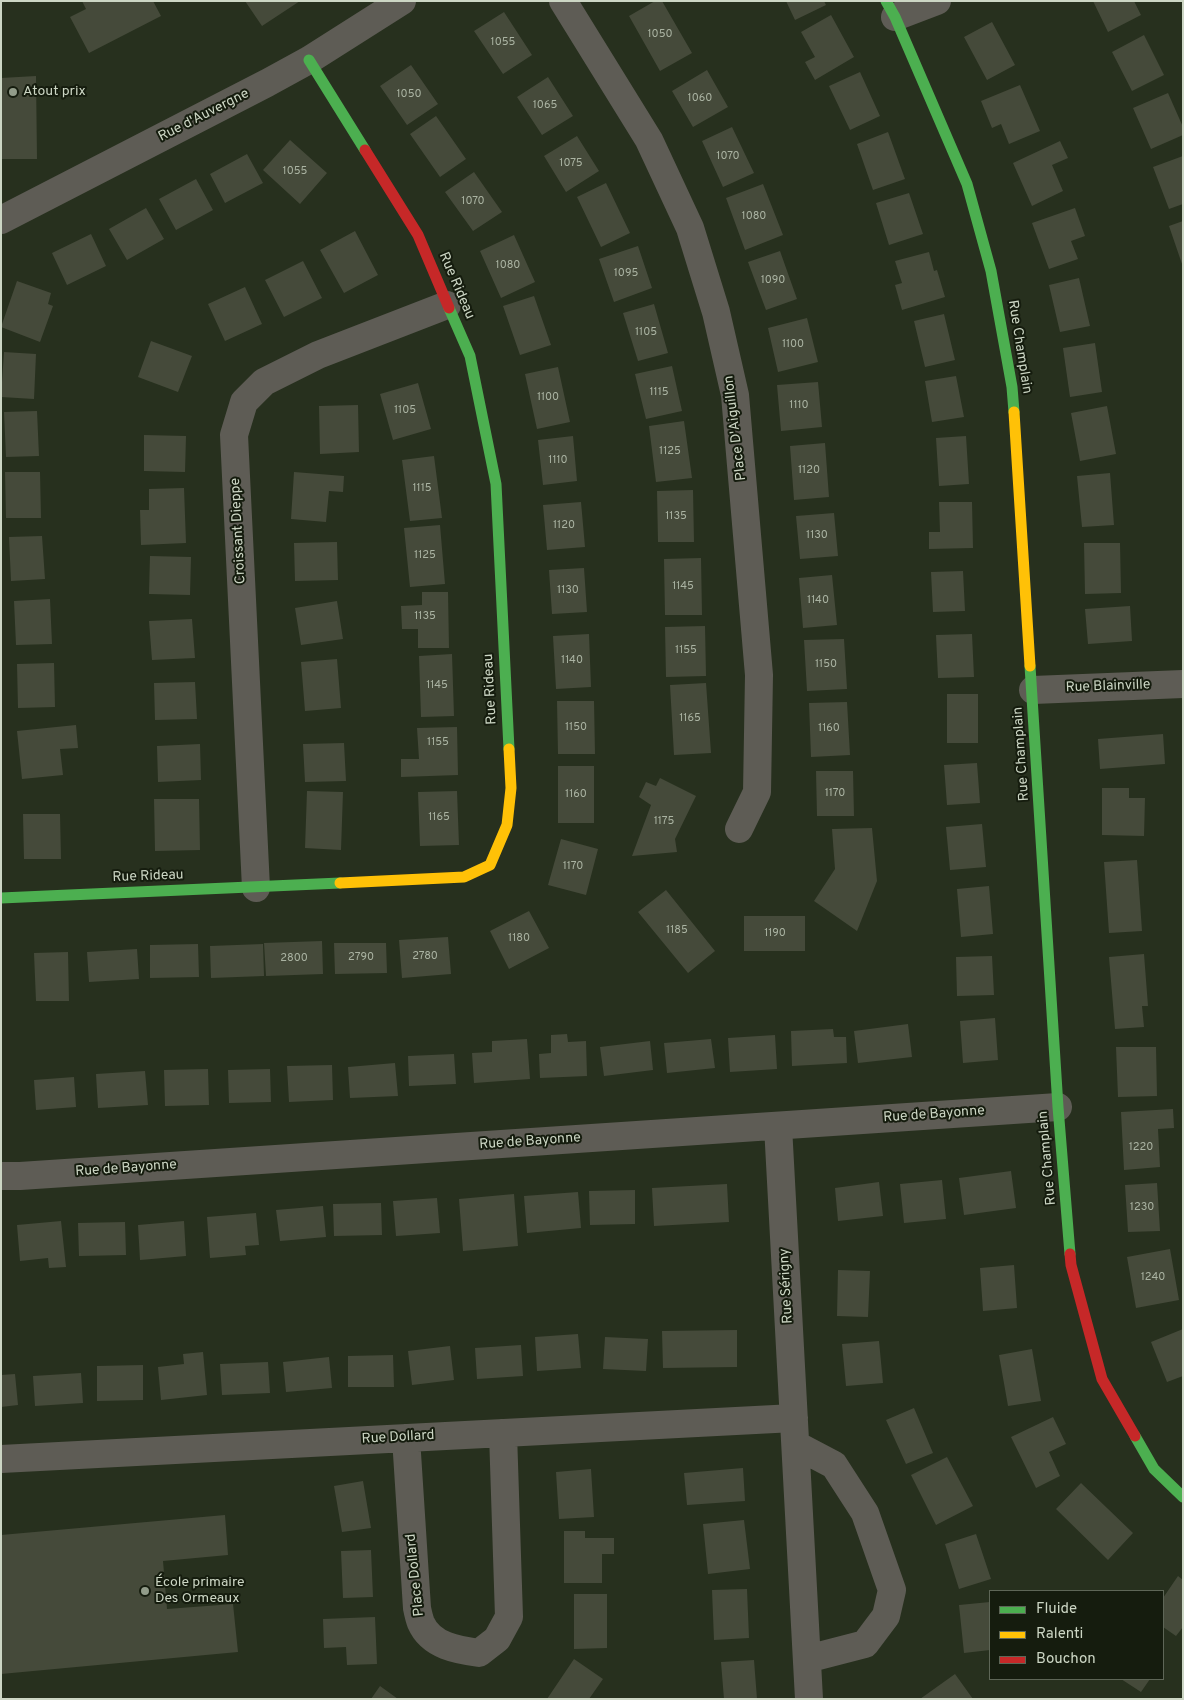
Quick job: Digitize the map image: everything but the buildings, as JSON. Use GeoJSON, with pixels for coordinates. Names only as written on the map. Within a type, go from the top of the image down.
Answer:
{"type":"FeatureCollection","features":[{"type":"Feature","properties":{"kind":"street","name":"Rue d'Auvergne"},"geometry":{"type":"LineString","coordinates":[[1,220],[309,60],[402,1]]}},
{"type":"Feature","properties":{"kind":"street","name":"Place D'Aiguillon"},"geometry":{"type":"LineString","coordinates":[[564,1],[649,140],[690,228],[716,312],[735,396],[759,676],[758,792],[738,829]]}},
{"type":"Feature","properties":{"kind":"street"},"geometry":{"type":"LineString","coordinates":[[891,9],[937,1]]}},
{"type":"Feature","properties":{"kind":"street","name":"Rue Champlain"},"geometry":{"type":"LineString","coordinates":[[891,9],[967,184],[991,271],[1012,386],[1033,690],[1058,1107],[1071,1265],[1102,1379],[1154,1469],[1183,1497]]}},
{"type":"Feature","properties":{"kind":"street","name":"Rue Rideau"},"geometry":{"type":"LineString","coordinates":[[1,898],[256,888],[464,877],[490,865],[507,825],[511,788],[496,484],[470,356],[418,235],[309,60]]}},
{"type":"Feature","properties":{"kind":"street","name":"Croissant Dieppe"},"geometry":{"type":"LineString","coordinates":[[256,888],[234,435],[244,402],[264,382],[318,355],[447,304]]}},
{"type":"Feature","properties":{"kind":"street","name":"Rue Blainville"},"geometry":{"type":"LineString","coordinates":[[1033,690],[1183,684]]}},
{"type":"Feature","properties":{"kind":"street","name":"Rue de Bayonne"},"geometry":{"type":"LineString","coordinates":[[1,1176],[1058,1107]]}},
{"type":"Feature","properties":{"kind":"street","name":"Rue Sérigny"},"geometry":{"type":"LineString","coordinates":[[778,1126],[809,1699]]}},
{"type":"Feature","properties":{"kind":"street","name":"Rue Dollard"},"geometry":{"type":"LineString","coordinates":[[1,1459],[794,1418]]}},
{"type":"Feature","properties":{"kind":"street","name":"Place Dollard"},"geometry":{"type":"LineString","coordinates":[[406,1438],[416,1608],[421,1624],[441,1643],[454,1649],[479,1653],[498,1639],[508,1617],[503,1433]]}},
{"type":"Feature","properties":{"kind":"street"},"geometry":{"type":"LineString","coordinates":[[796,1445],[834,1465],[865,1513],[892,1590],[886,1616],[865,1644],[807,1659]]}},
{"type":"Feature","properties":{"kind":"traffic: fast"},"geometry":{"type":"LineString","coordinates":[[886,1],[895,17],[967,184],[991,271],[1012,387],[1014,412]]}},
{"type":"Feature","properties":{"kind":"traffic: fast"},"geometry":{"type":"LineString","coordinates":[[309,60],[365,150]]}},
{"type":"Feature","properties":{"kind":"traffic: fast"},"geometry":{"type":"LineString","coordinates":[[449,308],[470,356],[496,484],[509,749]]}},
{"type":"Feature","properties":{"kind":"traffic: fast"},"geometry":{"type":"LineString","coordinates":[[1030,666],[1058,1107],[1070,1254]]}},
{"type":"Feature","properties":{"kind":"traffic: fast"},"geometry":{"type":"LineString","coordinates":[[1,898],[340,883]]}},
{"type":"Feature","properties":{"kind":"traffic: fast"},"geometry":{"type":"LineString","coordinates":[[1135,1436],[1154,1469],[1183,1497]]}},
{"type":"Feature","properties":{"kind":"traffic: slow"},"geometry":{"type":"LineString","coordinates":[[1014,412],[1030,666]]}},
{"type":"Feature","properties":{"kind":"traffic: slow"},"geometry":{"type":"LineString","coordinates":[[340,883],[464,877],[490,865],[507,825],[511,788],[509,749]]}},
{"type":"Feature","properties":{"kind":"traffic: jam"},"geometry":{"type":"LineString","coordinates":[[365,150],[418,235],[449,308]]}},
{"type":"Feature","properties":{"kind":"traffic: jam"},"geometry":{"type":"LineString","coordinates":[[1070,1254],[1071,1265],[1102,1379],[1135,1436]]}},
{"type":"Feature","properties":{"kind":"place","name":"Atout prix"},"geometry":{"type":"Point","coordinates":[13,92]}},
{"type":"Feature","properties":{"kind":"place","name":"École primaire Des Ormeaux"},"geometry":{"type":"Point","coordinates":[145,1591]}}]}
